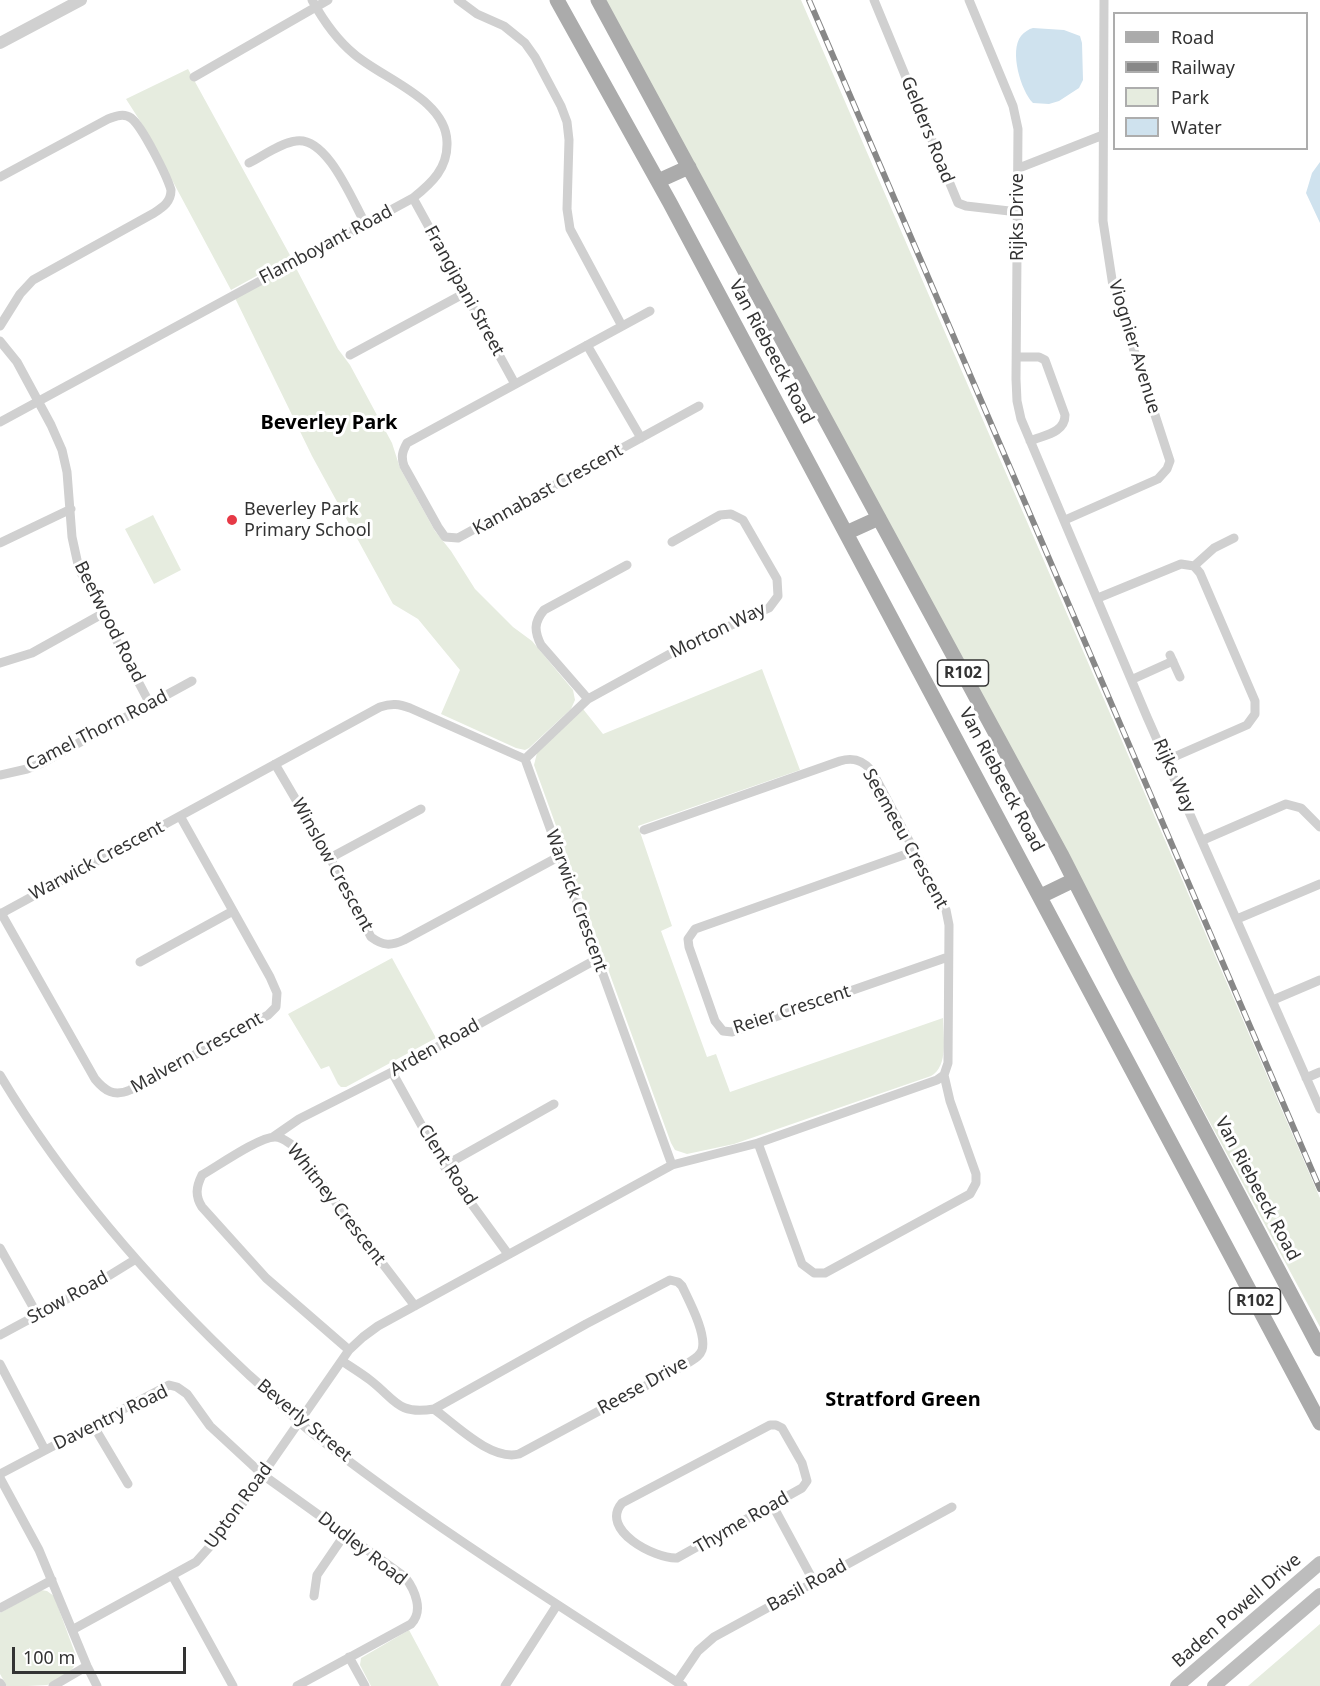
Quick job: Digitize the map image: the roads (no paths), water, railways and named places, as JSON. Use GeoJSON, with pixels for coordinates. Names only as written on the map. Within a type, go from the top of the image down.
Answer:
{"type":"FeatureCollection","features":[{"type":"Feature","properties":{"kind":"main road","name":"Van Riebeeck Road"},"geometry":{"type":"LineString","coordinates":[[557,0],[658,181],[1320,1423]]}},
{"type":"Feature","properties":{"kind":"main road","name":"Van Riebeeck Road"},"geometry":{"type":"LineString","coordinates":[[598,0],[1074,880],[1320,1350]]}},
{"type":"Feature","properties":{"kind":"main road"},"geometry":{"type":"LineString","coordinates":[[658,181],[689,167]]}},
{"type":"Feature","properties":{"kind":"main road"},"geometry":{"type":"LineString","coordinates":[[846,533],[879,518]]}},
{"type":"Feature","properties":{"kind":"main road"},"geometry":{"type":"LineString","coordinates":[[1041,896],[1074,880]]}},
{"type":"Feature","properties":{"kind":"main road","name":"Baden Powell Drive"},"geometry":{"type":"LineString","coordinates":[[1177,1686],[1320,1563]]}},
{"type":"Feature","properties":{"kind":"main road"},"geometry":{"type":"LineString","coordinates":[[1214,1686],[1320,1595]]}},
{"type":"Feature","properties":{"kind":"street"},"geometry":{"type":"LineString","coordinates":[[0,43],[81,0]]}},
{"type":"Feature","properties":{"kind":"street"},"geometry":{"type":"LineString","coordinates":[[194,77],[314,3],[328,0]]}},
{"type":"Feature","properties":{"kind":"street"},"geometry":{"type":"LineString","coordinates":[[458,0],[477,14],[504,26],[525,43],[561,106],[567,122],[569,140],[567,209],[570,229],[622,326]]}},
{"type":"Feature","properties":{"kind":"street","name":"Gelders Road"},"geometry":{"type":"LineString","coordinates":[[874,0],[958,203],[1018,212]]}},
{"type":"Feature","properties":{"kind":"street","name":"Rijks Drive"},"geometry":{"type":"LineString","coordinates":[[969,0],[1015,113],[1019,168],[1017,401],[1030,441]]}},
{"type":"Feature","properties":{"kind":"street","name":"Viognier Avenue"},"geometry":{"type":"LineString","coordinates":[[1065,520],[1158,478],[1167,469],[1170,461],[1113,286],[1103,221],[1104,0]]}},
{"type":"Feature","properties":{"kind":"street","name":"Flamboyant Road"},"geometry":{"type":"LineString","coordinates":[[0,422],[413,198],[432,183],[446,160],[447,133],[442,122],[434,110],[422,99],[355,55],[332,31],[314,3]]}},
{"type":"Feature","properties":{"kind":"street"},"geometry":{"type":"LineString","coordinates":[[0,177],[108,119],[125,115],[133,119],[152,150],[171,190],[171,196],[166,205],[154,213],[33,280],[20,294],[0,326]]}},
{"type":"Feature","properties":{"kind":"street"},"geometry":{"type":"LineString","coordinates":[[1019,168],[1103,135]]}},
{"type":"Feature","properties":{"kind":"street"},"geometry":{"type":"LineString","coordinates":[[249,163],[296,140],[315,145],[332,164],[365,223]]}},
{"type":"Feature","properties":{"kind":"street","name":"Frangipani Street"},"geometry":{"type":"LineString","coordinates":[[413,198],[515,384]]}},
{"type":"Feature","properties":{"kind":"street"},"geometry":{"type":"LineString","coordinates":[[350,355],[465,293]]}},
{"type":"Feature","properties":{"kind":"street","name":"Kannabast Crescent"},"geometry":{"type":"LineString","coordinates":[[650,311],[407,443],[403,450],[404,466],[445,537],[458,538],[699,406]]}},
{"type":"Feature","properties":{"kind":"street","name":"Beefwood Road"},"geometry":{"type":"LineString","coordinates":[[0,341],[13,355],[62,450],[67,472],[72,537],[79,569],[150,704]]}},
{"type":"Feature","properties":{"kind":"street"},"geometry":{"type":"LineString","coordinates":[[587,345],[641,438]]}},
{"type":"Feature","properties":{"kind":"street"},"geometry":{"type":"LineString","coordinates":[[1017,357],[1039,357],[1045,360],[1065,414],[1065,422],[1060,429],[1030,441]]}},
{"type":"Feature","properties":{"kind":"street","name":"Rijks Way"},"geometry":{"type":"LineString","coordinates":[[1030,441],[1320,1109]]}},
{"type":"Feature","properties":{"kind":"street"},"geometry":{"type":"LineString","coordinates":[[0,543],[71,509]]}},
{"type":"Feature","properties":{"kind":"street","name":"Morton Way"},"geometry":{"type":"LineString","coordinates":[[525,759],[588,699],[679,649],[769,608],[778,596],[777,579],[742,520],[731,514],[720,514],[672,542]]}},
{"type":"Feature","properties":{"kind":"street"},"geometry":{"type":"LineString","coordinates":[[1194,566],[1214,548],[1234,538]]}},
{"type":"Feature","properties":{"kind":"street"},"geometry":{"type":"LineString","coordinates":[[1098,598],[1181,564],[1194,566],[1200,573],[1255,701],[1256,710],[1247,725],[1167,760]]}},
{"type":"Feature","properties":{"kind":"street"},"geometry":{"type":"LineString","coordinates":[[588,699],[541,645],[536,636],[535,626],[544,610],[627,565]]}},
{"type":"Feature","properties":{"kind":"street"},"geometry":{"type":"LineString","coordinates":[[0,663],[32,653],[102,614]]}},
{"type":"Feature","properties":{"kind":"street"},"geometry":{"type":"LineString","coordinates":[[1133,679],[1172,658],[1180,677]]}},
{"type":"Feature","properties":{"kind":"street","name":"Camel Thorn Road"},"geometry":{"type":"LineString","coordinates":[[0,775],[42,763],[192,681]]}},
{"type":"Feature","properties":{"kind":"street","name":"Warwick Crescent"},"geometry":{"type":"LineString","coordinates":[[1,913],[380,707],[398,704],[525,759],[672,1165]]}},
{"type":"Feature","properties":{"kind":"street","name":"Seemeeu Crescent"},"geometry":{"type":"LineString","coordinates":[[644,830],[840,761],[853,759],[864,763],[872,771],[946,910],[949,925],[947,1067],[944,1075],[950,1101],[976,1174],[974,1189],[970,1194],[820,1274],[809,1271],[802,1264],[758,1143]]}},
{"type":"Feature","properties":{"kind":"street","name":"Winslow Crescent"},"geometry":{"type":"LineString","coordinates":[[275,764],[330,858],[371,937],[387,945],[404,940],[560,856]]}},
{"type":"Feature","properties":{"kind":"street"},"geometry":{"type":"LineString","coordinates":[[1203,840],[1286,804],[1301,808],[1320,827]]}},
{"type":"Feature","properties":{"kind":"street"},"geometry":{"type":"LineString","coordinates":[[330,858],[421,809]]}},
{"type":"Feature","properties":{"kind":"street","name":"Malvern Crescent"},"geometry":{"type":"LineString","coordinates":[[1,913],[95,1079],[103,1088],[117,1094],[130,1090],[268,1015],[276,1007],[278,993],[180,816]]}},
{"type":"Feature","properties":{"kind":"street","name":"Reier Crescent"},"geometry":{"type":"LineString","coordinates":[[915,851],[695,929],[690,935],[689,947],[715,1021],[723,1031],[732,1032],[948,957]]}},
{"type":"Feature","properties":{"kind":"street"},"geometry":{"type":"LineString","coordinates":[[1238,920],[1320,884]]}},
{"type":"Feature","properties":{"kind":"street"},"geometry":{"type":"LineString","coordinates":[[140,962],[233,911]]}},
{"type":"Feature","properties":{"kind":"street","name":"Arden Road"},"geometry":{"type":"LineString","coordinates":[[273,1137],[299,1119],[392,1072],[597,959]]}},
{"type":"Feature","properties":{"kind":"street"},"geometry":{"type":"LineString","coordinates":[[1273,1000],[1320,980]]}},
{"type":"Feature","properties":{"kind":"street","name":"Clent Road"},"geometry":{"type":"LineString","coordinates":[[392,1072],[444,1166],[508,1254]]}},
{"type":"Feature","properties":{"kind":"street"},"geometry":{"type":"LineString","coordinates":[[1306,1078],[1320,1072]]}},
{"type":"Feature","properties":{"kind":"street"},"geometry":{"type":"LineString","coordinates":[[300,1422],[350,1350],[363,1337],[415,1305],[672,1165],[758,1143],[937,1080],[944,1075]]}},
{"type":"Feature","properties":{"kind":"street","name":"Beverly Street"},"geometry":{"type":"LineString","coordinates":[[0,1076],[32,1126],[136,1259],[217,1345],[300,1422],[454,1538],[680,1684]]}},
{"type":"Feature","properties":{"kind":"street"},"geometry":{"type":"LineString","coordinates":[[444,1166],[554,1104]]}},
{"type":"Feature","properties":{"kind":"street","name":"Whitney Crescent"},"geometry":{"type":"LineString","coordinates":[[350,1350],[266,1278],[202,1208],[198,1200],[198,1184],[202,1175],[258,1143],[273,1137],[283,1138],[292,1145],[415,1305]]}},
{"type":"Feature","properties":{"kind":"street"},"geometry":{"type":"LineString","coordinates":[[0,1248],[37,1314]]}},
{"type":"Feature","properties":{"kind":"street","name":"Stow Road"},"geometry":{"type":"LineString","coordinates":[[0,1335],[136,1259]]}},
{"type":"Feature","properties":{"kind":"street","name":"Reese Drive"},"geometry":{"type":"LineString","coordinates":[[342,1361],[370,1380],[404,1409],[422,1411],[435,1409],[670,1280],[682,1286],[702,1333],[702,1349],[699,1355],[688,1363],[519,1454],[506,1456],[494,1452],[435,1409]]}},
{"type":"Feature","properties":{"kind":"street"},"geometry":{"type":"LineString","coordinates":[[0,1364],[45,1450]]}},
{"type":"Feature","properties":{"kind":"street","name":"Daventry Road"},"geometry":{"type":"LineString","coordinates":[[0,1476],[169,1385],[187,1394],[210,1426],[263,1475]]}},
{"type":"Feature","properties":{"kind":"street","name":"Upton Road"},"geometry":{"type":"LineString","coordinates":[[72,1630],[196,1562],[206,1552],[300,1422]]}},
{"type":"Feature","properties":{"kind":"street","name":"Thyme Road"},"geometry":{"type":"LineString","coordinates":[[774,1424],[782,1428],[794,1447],[807,1481],[802,1488],[773,1506],[677,1558],[658,1556],[623,1533],[615,1517],[622,1503],[760,1428],[774,1424]]}},
{"type":"Feature","properties":{"kind":"street"},"geometry":{"type":"LineString","coordinates":[[93,1425],[128,1484]]}},
{"type":"Feature","properties":{"kind":"street","name":"Dudley Road"},"geometry":{"type":"LineString","coordinates":[[263,1475],[405,1577],[414,1591],[418,1611],[411,1624],[297,1686]]}},
{"type":"Feature","properties":{"kind":"street"},"geometry":{"type":"LineString","coordinates":[[0,1476],[39,1550],[97,1686]]}},
{"type":"Feature","properties":{"kind":"street"},"geometry":{"type":"LineString","coordinates":[[773,1506],[814,1582]]}},
{"type":"Feature","properties":{"kind":"street","name":"Basil Road"},"geometry":{"type":"LineString","coordinates":[[680,1684],[706,1643],[952,1507]]}},
{"type":"Feature","properties":{"kind":"street"},"geometry":{"type":"LineString","coordinates":[[314,1596],[317,1575],[345,1534]]}},
{"type":"Feature","properties":{"kind":"street"},"geometry":{"type":"LineString","coordinates":[[172,1575],[233,1686]]}},
{"type":"Feature","properties":{"kind":"street"},"geometry":{"type":"LineString","coordinates":[[0,1608],[52,1580]]}},
{"type":"Feature","properties":{"kind":"street"},"geometry":{"type":"LineString","coordinates":[[505,1686],[557,1605]]}},
{"type":"Feature","properties":{"kind":"street"},"geometry":{"type":"LineString","coordinates":[[349,1658],[365,1686]]}},
{"type":"Feature","properties":{"kind":"street"},"geometry":{"type":"LineString","coordinates":[[53,1686],[87,1666]]}},
{"type":"Feature","properties":{"kind":"water"},"geometry":{"type":"Polygon","coordinates":[[[1033,28],[1064,30],[1080,36],[1082,43],[1083,80],[1079,88],[1059,101],[1049,104],[1033,103],[1024,90],[1018,71],[1016,51],[1018,43],[1024,33],[1033,28]]]}},
{"type":"Feature","properties":{"kind":"water"},"geometry":{"type":"Polygon","coordinates":[[[1320,162],[1320,223],[1306,193],[1312,173],[1320,162]]]}},
{"type":"Feature","properties":{"kind":"railway"},"geometry":{"type":"LineString","coordinates":[[809,0],[1320,1189]]}},
{"type":"Feature","properties":{"kind":"place","name":"Beverley Park Primary School"},"geometry":{"type":"Point","coordinates":[232,520]}},
{"type":"Feature","properties":{"kind":"district","name":"Beverley Park"},"geometry":{"type":"Point","coordinates":[329,423]}},
{"type":"Feature","properties":{"kind":"district","name":"Stratford Green"},"geometry":{"type":"Point","coordinates":[903,1400]}}]}
